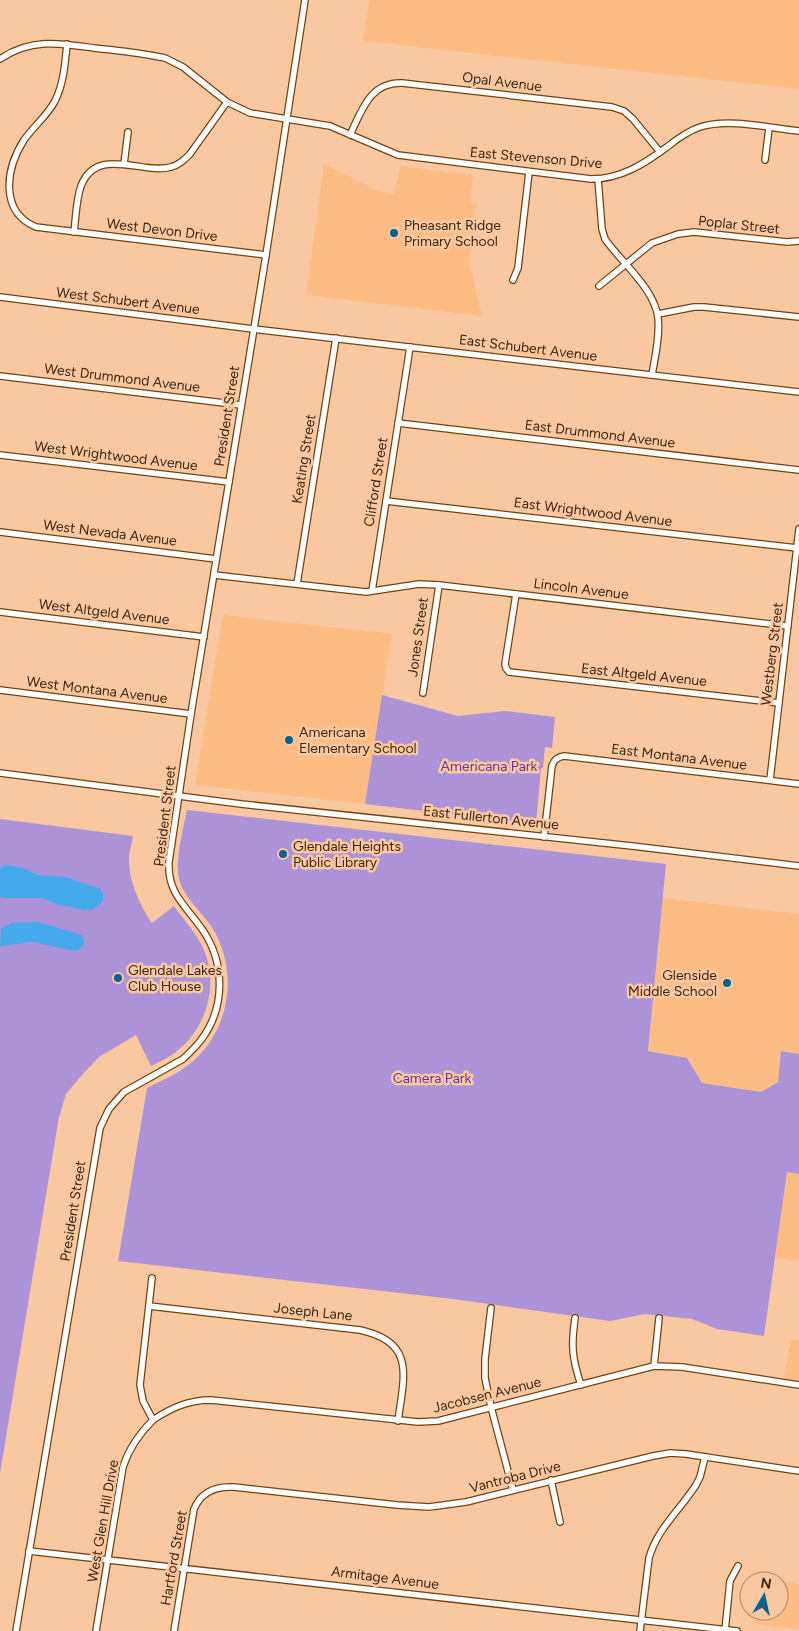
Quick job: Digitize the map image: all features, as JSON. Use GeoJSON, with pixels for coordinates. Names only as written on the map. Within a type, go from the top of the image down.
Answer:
{"type":"FeatureCollection","features":[{"type":"Feature","properties":{"kind":"street","name":"President Street"},"geometry":{"type":"LineString","coordinates":[[16,1631],[100,1128],[108,1109],[124,1092],[183,1059],[190,1052],[208,1029],[218,1001],[219,976],[214,952],[201,928],[177,896],[170,876],[169,862],[305,0]]}},
{"type":"Feature","properties":{"kind":"street","name":"East Stevenson Drive"},"geometry":{"type":"LineString","coordinates":[[0,59],[12,51],[39,44],[67,44],[165,58],[183,67],[227,102],[250,113],[330,126],[398,156],[598,179],[617,176],[633,169],[690,131],[713,124],[734,123],[799,131]]}},
{"type":"Feature","properties":{"kind":"street","name":"West Devon Drive"},"geometry":{"type":"LineString","coordinates":[[67,44],[59,92],[52,106],[28,135],[11,167],[7,188],[9,203],[21,220],[36,227],[56,230],[266,255]]}},
{"type":"Feature","properties":{"kind":"street","name":"Opal Avenue"},"geometry":{"type":"LineString","coordinates":[[350,135],[372,94],[380,86],[391,82],[612,107],[624,111],[633,119],[660,152]]}},
{"type":"Feature","properties":{"kind":"street"},"geometry":{"type":"LineString","coordinates":[[74,232],[79,195],[84,181],[92,171],[102,166],[116,164],[162,169],[179,164],[190,154],[227,102]]}},
{"type":"Feature","properties":{"kind":"street"},"geometry":{"type":"LineString","coordinates":[[765,160],[769,128]]}},
{"type":"Feature","properties":{"kind":"street"},"geometry":{"type":"LineString","coordinates":[[124,164],[128,132]]}},
{"type":"Feature","properties":{"kind":"street"},"geometry":{"type":"LineString","coordinates":[[513,280],[518,268],[529,172]]}},
{"type":"Feature","properties":{"kind":"street"},"geometry":{"type":"LineString","coordinates":[[598,179],[602,229],[605,239],[648,292],[658,314],[659,328],[652,375]]}},
{"type":"Feature","properties":{"kind":"street","name":"Poplar Street"},"geometry":{"type":"LineString","coordinates":[[599,286],[652,243],[678,234],[694,232],[788,242],[799,241]]}},
{"type":"Feature","properties":{"kind":"street","name":"West Schubert Avenue"},"geometry":{"type":"LineString","coordinates":[[0,297],[254,329]]}},
{"type":"Feature","properties":{"kind":"street"},"geometry":{"type":"LineString","coordinates":[[658,314],[694,307],[704,307],[799,317]]}},
{"type":"Feature","properties":{"kind":"street","name":"East Schubert Avenue"},"geometry":{"type":"LineString","coordinates":[[254,329],[799,392]]}},
{"type":"Feature","properties":{"kind":"street","name":"Keating Street"},"geometry":{"type":"LineString","coordinates":[[297,584],[336,338]]}},
{"type":"Feature","properties":{"kind":"street","name":"Clifford Street"},"geometry":{"type":"LineString","coordinates":[[372,591],[410,347]]}},
{"type":"Feature","properties":{"kind":"street","name":"West Drummond Avenue"},"geometry":{"type":"LineString","coordinates":[[0,376],[241,405]]}},
{"type":"Feature","properties":{"kind":"street","name":"East Drummond Avenue"},"geometry":{"type":"LineString","coordinates":[[398,423],[799,470]]}},
{"type":"Feature","properties":{"kind":"street","name":"West Wrightwood Avenue"},"geometry":{"type":"LineString","coordinates":[[0,455],[229,482]]}},
{"type":"Feature","properties":{"kind":"street","name":"East Wrightwood Avenue"},"geometry":{"type":"LineString","coordinates":[[386,501],[797,548]]}},
{"type":"Feature","properties":{"kind":"street","name":"Westberg Street"},"geometry":{"type":"LineString","coordinates":[[770,780],[788,626],[795,596],[799,529]]}},
{"type":"Feature","properties":{"kind":"street","name":"West Nevada Avenue"},"geometry":{"type":"LineString","coordinates":[[0,532],[216,559]]}},
{"type":"Feature","properties":{"kind":"street"},"geometry":{"type":"LineString","coordinates":[[214,574],[372,591]]}},
{"type":"Feature","properties":{"kind":"street","name":"Lincoln Avenue"},"geometry":{"type":"LineString","coordinates":[[372,591],[419,584],[439,585],[788,626]]}},
{"type":"Feature","properties":{"kind":"street","name":"Jones Street"},"geometry":{"type":"LineString","coordinates":[[423,693],[439,585]]}},
{"type":"Feature","properties":{"kind":"street","name":"East Altgeld Avenue"},"geometry":{"type":"LineString","coordinates":[[516,594],[505,664],[507,670],[512,673],[779,703]]}},
{"type":"Feature","properties":{"kind":"street","name":"West Altgeld Avenue"},"geometry":{"type":"LineString","coordinates":[[0,612],[204,637]]}},
{"type":"Feature","properties":{"kind":"street","name":"West Montana Avenue"},"geometry":{"type":"LineString","coordinates":[[0,690],[191,714]]}},
{"type":"Feature","properties":{"kind":"street","name":"East Montana Avenue"},"geometry":{"type":"LineString","coordinates":[[544,837],[552,766],[556,759],[564,756],[799,784]]}},
{"type":"Feature","properties":{"kind":"street","name":"East Fullerton Avenue"},"geometry":{"type":"LineString","coordinates":[[0,773],[233,803],[799,866]]}},
{"type":"Feature","properties":{"kind":"street"},"geometry":{"type":"LineString","coordinates":[[152,1278],[140,1385],[143,1401],[153,1420]]}},
{"type":"Feature","properties":{"kind":"street","name":"Joseph Lane"},"geometry":{"type":"LineString","coordinates":[[149,1306],[360,1330],[381,1336],[395,1347],[402,1361],[404,1378],[398,1420]]}},
{"type":"Feature","properties":{"kind":"street"},"geometry":{"type":"LineString","coordinates":[[491,1308],[485,1367],[486,1382],[513,1490]]}},
{"type":"Feature","properties":{"kind":"street"},"geometry":{"type":"LineString","coordinates":[[574,1318],[572,1352],[581,1385]]}},
{"type":"Feature","properties":{"kind":"street"},"geometry":{"type":"LineString","coordinates":[[654,1366],[659,1318]]}},
{"type":"Feature","properties":{"kind":"street","name":"Jacobsen Avenue"},"geometry":{"type":"LineString","coordinates":[[153,1420],[180,1405],[211,1400],[418,1422],[438,1421],[654,1366],[682,1367],[799,1385]]}},
{"type":"Feature","properties":{"kind":"street","name":"West Glen Hill Drive"},"geometry":{"type":"LineString","coordinates":[[96,1631],[121,1478],[127,1456],[138,1437],[153,1420]]}},
{"type":"Feature","properties":{"kind":"street","name":"Vantroba Drive"},"geometry":{"type":"LineString","coordinates":[[234,1487],[419,1506],[451,1505],[663,1454],[705,1457],[799,1471]]}},
{"type":"Feature","properties":{"kind":"street"},"geometry":{"type":"LineString","coordinates":[[640,1631],[652,1547],[660,1533],[696,1485],[705,1457]]}},
{"type":"Feature","properties":{"kind":"street"},"geometry":{"type":"LineString","coordinates":[[551,1480],[560,1522]]}},
{"type":"Feature","properties":{"kind":"street","name":"Hartford Street"},"geometry":{"type":"LineString","coordinates":[[174,1631],[196,1504],[204,1494],[212,1490],[220,1487],[234,1487]]}},
{"type":"Feature","properties":{"kind":"street","name":"Armitage Avenue"},"geometry":{"type":"LineString","coordinates":[[30,1551],[737,1631]]}},
{"type":"Feature","properties":{"kind":"street"},"geometry":{"type":"LineString","coordinates":[[725,1630],[730,1581],[738,1566]]}},
{"type":"Feature","properties":{"kind":"shaded area"},"geometry":{"type":"Polygon","coordinates":[[[369,0],[799,0],[799,89],[363,41],[369,0]]]}},
{"type":"Feature","properties":{"kind":"shaded area","name":"Pheasant Ridge Primary School"},"geometry":{"type":"Polygon","coordinates":[[[324,164],[373,189],[394,195],[401,166],[473,175],[470,202],[477,203],[469,263],[482,316],[306,295],[324,164]]]}},
{"type":"Feature","properties":{"kind":"shaded area","name":"Americana Elementary School"},"geometry":{"type":"Polygon","coordinates":[[[223,615],[392,634],[365,804],[195,785],[223,615]]]}},
{"type":"Feature","properties":{"kind":"shaded area","name":"Glenside Middle School"},"geometry":{"type":"Polygon","coordinates":[[[663,898],[799,914],[799,1054],[781,1052],[778,1082],[761,1092],[702,1083],[687,1058],[648,1052],[663,898]]]}},
{"type":"Feature","properties":{"kind":"shaded area"},"geometry":{"type":"Polygon","coordinates":[[[787,1172],[799,1174],[799,1261],[775,1258],[787,1172]]]}},
{"type":"Feature","properties":{"kind":"shaded area"},"geometry":{"type":"Polygon","coordinates":[[[791,1340],[799,1341],[799,1385],[783,1383],[791,1340]]]}},
{"type":"Feature","properties":{"kind":"shaded area"},"geometry":{"type":"Polygon","coordinates":[[[789,1582],[799,1584],[799,1629],[755,1624],[755,1621],[789,1621],[789,1582]]]}},
{"type":"Feature","properties":{"kind":"green space","name":"Americana Park"},"geometry":{"type":"Polygon","coordinates":[[[382,695],[458,716],[505,711],[555,717],[552,748],[545,747],[543,768],[541,768],[536,824],[365,804],[382,695]]]}},
{"type":"Feature","properties":{"kind":"green space","name":"Camera Park"},"geometry":{"type":"Polygon","coordinates":[[[187,810],[666,864],[648,1051],[687,1058],[702,1083],[761,1092],[778,1082],[781,1051],[799,1054],[799,1174],[787,1172],[764,1336],[717,1329],[692,1319],[645,1314],[610,1321],[453,1299],[118,1261],[147,1088],[183,1069],[206,1048],[223,1016],[227,998],[226,963],[221,945],[209,923],[185,892],[179,878],[179,853],[187,810]]]}},
{"type":"Feature","properties":{"kind":"green space"},"geometry":{"type":"Polygon","coordinates":[[[0,819],[133,836],[129,856],[130,874],[143,908],[152,923],[174,906],[201,944],[210,972],[210,987],[204,1015],[197,1029],[188,1041],[174,1053],[151,1066],[136,1035],[99,1057],[66,1094],[59,1117],[0,1473],[0,819]]]}},
{"type":"Feature","properties":{"kind":"water"},"geometry":{"type":"Polygon","coordinates":[[[6,865],[23,868],[38,875],[66,877],[93,886],[100,889],[103,893],[103,901],[94,909],[84,910],[56,904],[42,898],[3,898],[0,896],[0,868],[6,865]]]}},
{"type":"Feature","properties":{"kind":"water"},"geometry":{"type":"Polygon","coordinates":[[[38,922],[81,935],[84,944],[79,950],[75,951],[33,942],[0,946],[1,928],[12,923],[38,922]]]}},
{"type":"Feature","properties":{"kind":"place","name":"Pheasant Ridge Primary School"},"geometry":{"type":"Point","coordinates":[394,233]}},
{"type":"Feature","properties":{"kind":"place","name":"Americana Elementary School"},"geometry":{"type":"Point","coordinates":[289,740]}},
{"type":"Feature","properties":{"kind":"place","name":"Glendale Heights Public Library"},"geometry":{"type":"Point","coordinates":[283,854]}},
{"type":"Feature","properties":{"kind":"place","name":"Glendale Lakes Club House"},"geometry":{"type":"Point","coordinates":[118,978]}},
{"type":"Feature","properties":{"kind":"place","name":"Glenside Middle School"},"geometry":{"type":"Point","coordinates":[727,983]}}]}
